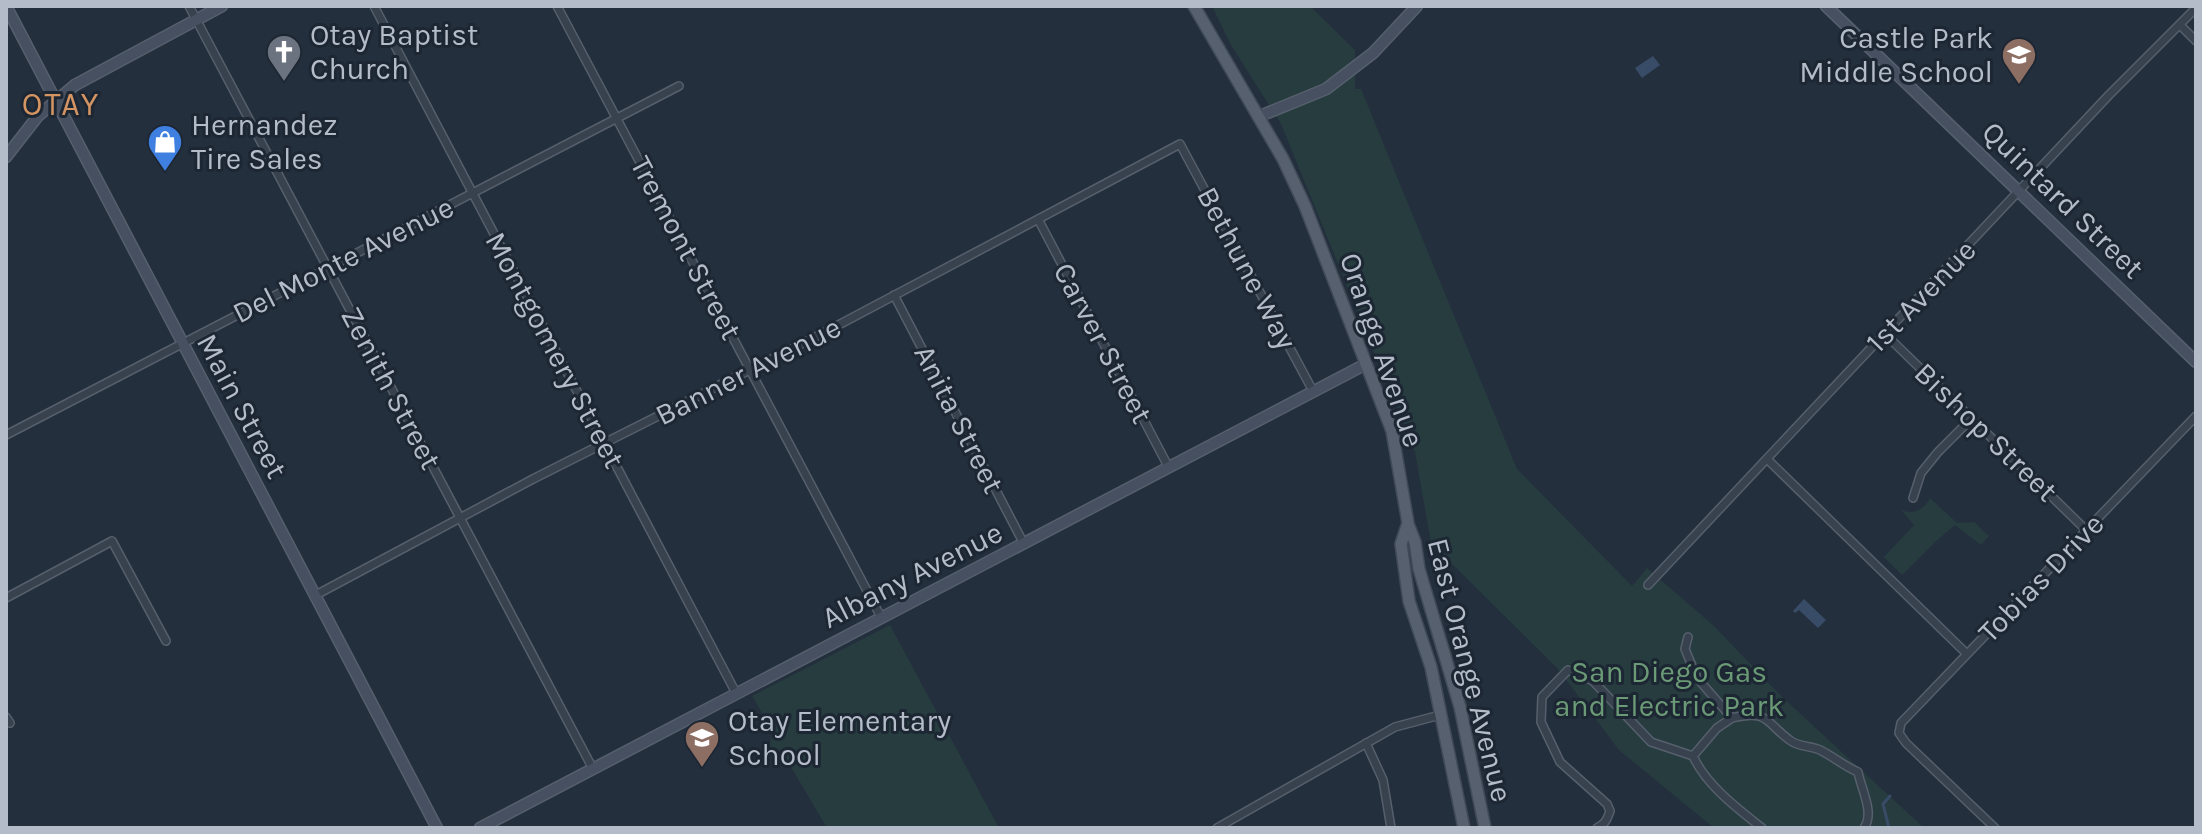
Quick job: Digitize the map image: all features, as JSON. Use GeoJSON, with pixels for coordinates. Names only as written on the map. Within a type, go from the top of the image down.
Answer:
{"type":"FeatureCollection","features":[{"type":"Feature","properties":{"kind":"main road","name":"Orange Avenue"},"geometry":{"type":"LineString","coordinates":[[1194,6],[1260,116],[1305,206],[1392,431],[1408,523],[1401,544],[1409,601],[1431,667],[1464,828]]}},
{"type":"Feature","properties":{"kind":"main road","name":"East Orange Avenue"},"geometry":{"type":"LineString","coordinates":[[1408,523],[1460,711],[1485,828]]}},
{"type":"Feature","properties":{"kind":"main road"},"geometry":{"type":"LineString","coordinates":[[1440,715],[1460,711]]}},
{"type":"Feature","properties":{"kind":"street","name":"Main Street"},"geometry":{"type":"LineString","coordinates":[[6,6],[437,828]]}},
{"type":"Feature","properties":{"kind":"street","name":"Zenith Street"},"geometry":{"type":"LineString","coordinates":[[189,6],[593,769]]}},
{"type":"Feature","properties":{"kind":"street"},"geometry":{"type":"LineString","coordinates":[[6,157],[38,116],[75,85],[222,6]]}},
{"type":"Feature","properties":{"kind":"street","name":"Montgomery Street"},"geometry":{"type":"LineString","coordinates":[[374,6],[736,693]]}},
{"type":"Feature","properties":{"kind":"street","name":"Tremont Street"},"geometry":{"type":"LineString","coordinates":[[557,6],[881,617]]}},
{"type":"Feature","properties":{"kind":"street"},"geometry":{"type":"LineString","coordinates":[[1260,116],[1326,89],[1373,53],[1417,6]]}},
{"type":"Feature","properties":{"kind":"street","name":"Quintard Street"},"geometry":{"type":"LineString","coordinates":[[1826,6],[2196,362]]}},
{"type":"Feature","properties":{"kind":"street","name":"1st Avenue"},"geometry":{"type":"LineString","coordinates":[[1648,585],[2109,95],[2196,8]]}},
{"type":"Feature","properties":{"kind":"street"},"geometry":{"type":"LineString","coordinates":[[2180,25],[2196,41]]}},
{"type":"Feature","properties":{"kind":"street","name":"Del Monte Avenue"},"geometry":{"type":"LineString","coordinates":[[6,435],[679,86]]}},
{"type":"Feature","properties":{"kind":"street","name":"Banner Avenue"},"geometry":{"type":"LineString","coordinates":[[314,596],[1180,144]]}},
{"type":"Feature","properties":{"kind":"street","name":"Bethune Way"},"geometry":{"type":"LineString","coordinates":[[1180,144],[1313,391]]}},
{"type":"Feature","properties":{"kind":"street","name":"Carver Street"},"geometry":{"type":"LineString","coordinates":[[1038,219],[1169,468]]}},
{"type":"Feature","properties":{"kind":"street","name":"Anita Street"},"geometry":{"type":"LineString","coordinates":[[894,295],[1024,544]]}},
{"type":"Feature","properties":{"kind":"street","name":"Bishop Street"},"geometry":{"type":"LineString","coordinates":[[1884,333],[2087,531]]}},
{"type":"Feature","properties":{"kind":"street","name":"Albany Avenue"},"geometry":{"type":"LineString","coordinates":[[480,828],[1366,364]]}},
{"type":"Feature","properties":{"kind":"street","name":"Tobias Drive"},"geometry":{"type":"LineString","coordinates":[[1995,828],[1906,743],[1899,733],[1901,723],[2196,416]]}},
{"type":"Feature","properties":{"kind":"street"},"geometry":{"type":"LineString","coordinates":[[1913,498],[1921,473],[1971,419]]}},
{"type":"Feature","properties":{"kind":"street"},"geometry":{"type":"LineString","coordinates":[[1767,459],[1967,654]]}},
{"type":"Feature","properties":{"kind":"street"},"geometry":{"type":"LineString","coordinates":[[6,598],[112,541],[166,641]]}},
{"type":"Feature","properties":{"kind":"street"},"geometry":{"type":"LineString","coordinates":[[1688,637],[1685,649],[1697,678],[1732,718]]}},
{"type":"Feature","properties":{"kind":"street"},"geometry":{"type":"LineString","coordinates":[[1597,828],[1605,824],[1610,811],[1607,804],[1560,762],[1541,722],[1542,697],[1568,670],[1600,687],[1651,742],[1693,756],[1710,781],[1762,828]]}},
{"type":"Feature","properties":{"kind":"street"},"geometry":{"type":"LineString","coordinates":[[1217,828],[1395,727],[1440,715]]}},
{"type":"Feature","properties":{"kind":"street"},"geometry":{"type":"LineString","coordinates":[[1693,756],[1717,728],[1732,718],[1744,715],[1765,717],[1792,742],[1816,748],[1858,772],[1869,813],[1864,828]]}},
{"type":"Feature","properties":{"kind":"street"},"geometry":{"type":"LineString","coordinates":[[1366,743],[1378,763],[1391,828]]}},
{"type":"Feature","properties":{"kind":"green space","name":"San Diego Gas and Electric Park"},"geometry":{"type":"Polygon","coordinates":[[[1212,6],[1310,6],[1355,50],[1355,89],[1361,89],[1517,469],[1632,586],[1647,568],[1714,626],[1780,695],[1924,828],[1714,828],[1619,750],[1558,669],[1431,543],[1415,452],[1281,124],[1231,45],[1212,6]]]}},
{"type":"Feature","properties":{"kind":"green space"},"geometry":{"type":"Polygon","coordinates":[[[1930,498],[1957,523],[1974,522],[1989,536],[1981,545],[1955,525],[1902,575],[1884,557],[1914,525],[1901,510],[1918,510],[1930,498]]]}},
{"type":"Feature","properties":{"kind":"green space"},"geometry":{"type":"Polygon","coordinates":[[[890,625],[999,828],[827,828],[781,750],[769,747],[773,731],[752,696],[890,625]]]}},
{"type":"Feature","properties":{"kind":"water"},"geometry":{"type":"Polygon","coordinates":[[[1653,56],[1660,65],[1642,78],[1635,68],[1653,56]]]}},
{"type":"Feature","properties":{"kind":"water"},"geometry":{"type":"Polygon","coordinates":[[[1804,599],[1826,620],[1818,628],[1799,610],[1793,611],[1804,599]]]}},
{"type":"Feature","properties":{"kind":"waterway"},"geometry":{"type":"LineString","coordinates":[[1889,828],[1883,804],[1890,796]]}},
{"type":"Feature","properties":{"kind":"place","name":"Otay Baptist Church"},"geometry":{"type":"Point","coordinates":[284,83]}},
{"type":"Feature","properties":{"kind":"place","name":"Castle Park Middle School"},"geometry":{"type":"Point","coordinates":[2019,86]}},
{"type":"Feature","properties":{"kind":"place","name":"Hernandez Tire Sales"},"geometry":{"type":"Point","coordinates":[165,173]}},
{"type":"Feature","properties":{"kind":"place","name":"Otay Elementary School"},"geometry":{"type":"Point","coordinates":[702,769]}},
{"type":"Feature","properties":{"kind":"district","name":"OTAY"},"geometry":{"type":"Point","coordinates":[61,104]}}]}
